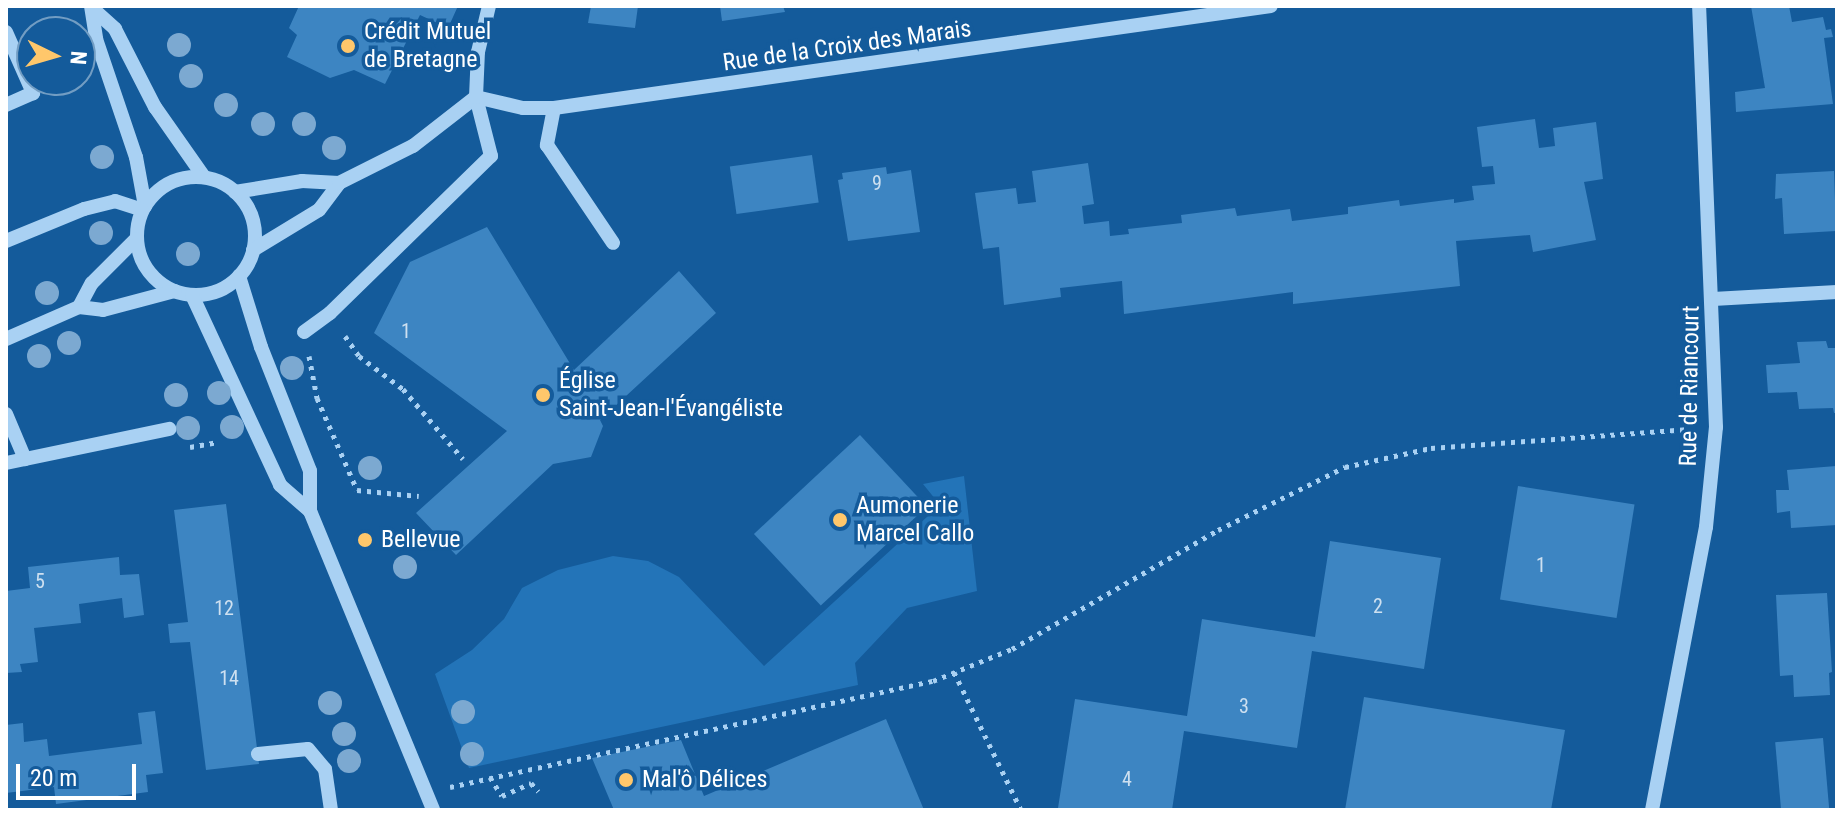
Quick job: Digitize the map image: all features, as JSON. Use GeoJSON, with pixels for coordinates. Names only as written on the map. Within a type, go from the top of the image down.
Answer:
{"type":"FeatureCollection","features":[{"type":"Feature","properties":{"kind":"street"},"geometry":{"type":"LineString","coordinates":[[304,332],[330,313],[491,156],[476,97],[478,52],[489,6]]}},
{"type":"Feature","properties":{"kind":"street","name":"Rue de la Croix des Marais"},"geometry":{"type":"LineString","coordinates":[[476,97],[523,108],[554,108],[1271,6]]}},
{"type":"Feature","properties":{"kind":"street","name":"Rue de Riancourt"},"geometry":{"type":"LineString","coordinates":[[1652,810],[1706,527],[1716,427],[1699,6]]}},
{"type":"Feature","properties":{"kind":"street"},"geometry":{"type":"LineString","coordinates":[[92,7],[115,29],[155,107],[204,177],[235,192],[253,222],[253,250],[239,276],[209,293],[192,295],[175,291],[148,271],[136,239]]}},
{"type":"Feature","properties":{"kind":"street"},"geometry":{"type":"LineString","coordinates":[[92,7],[96,39],[130,132],[144,208]]}},
{"type":"Feature","properties":{"kind":"street"},"geometry":{"type":"LineString","coordinates":[[6,32],[33,93],[6,105]]}},
{"type":"Feature","properties":{"kind":"street"},"geometry":{"type":"LineString","coordinates":[[253,250],[319,210],[339,183],[413,146],[476,97]]}},
{"type":"Feature","properties":{"kind":"street"},"geometry":{"type":"LineString","coordinates":[[554,108],[547,145],[613,243]]}},
{"type":"Feature","properties":{"kind":"street"},"geometry":{"type":"LineString","coordinates":[[79,307],[92,283],[136,239],[144,208],[155,192],[170,182],[204,177]]}},
{"type":"Feature","properties":{"kind":"street"},"geometry":{"type":"LineString","coordinates":[[235,192],[302,181],[339,183]]}},
{"type":"Feature","properties":{"kind":"street"},"geometry":{"type":"LineString","coordinates":[[6,241],[115,201],[144,208]]}},
{"type":"Feature","properties":{"kind":"street"},"geometry":{"type":"LineString","coordinates":[[239,276],[261,347],[310,471],[310,511],[433,810]]}},
{"type":"Feature","properties":{"kind":"street"},"geometry":{"type":"LineString","coordinates":[[6,339],[79,307],[103,310],[175,291]]}},
{"type":"Feature","properties":{"kind":"street"},"geometry":{"type":"LineString","coordinates":[[1713,299],[1837,292]]}},
{"type":"Feature","properties":{"kind":"street"},"geometry":{"type":"LineString","coordinates":[[192,295],[280,485],[310,511]]}},
{"type":"Feature","properties":{"kind":"street"},"geometry":{"type":"LineString","coordinates":[[6,414],[25,459]]}},
{"type":"Feature","properties":{"kind":"street"},"geometry":{"type":"LineString","coordinates":[[6,463],[169,429]]}},
{"type":"Feature","properties":{"kind":"street"},"geometry":{"type":"LineString","coordinates":[[258,754],[308,749],[325,769],[331,810]]}},
{"type":"Feature","properties":{"kind":"path"},"geometry":{"type":"LineString","coordinates":[[330,313],[359,356],[403,389],[463,459]]}},
{"type":"Feature","properties":{"kind":"path"},"geometry":{"type":"LineString","coordinates":[[304,332],[317,398],[357,490],[419,496]]}},
{"type":"Feature","properties":{"kind":"path"},"geometry":{"type":"LineString","coordinates":[[426,793],[933,681],[1012,649],[1218,530],[1345,467],[1431,448],[1716,427]]}},
{"type":"Feature","properties":{"kind":"path"},"geometry":{"type":"LineString","coordinates":[[954,672],[1021,810]]}},
{"type":"Feature","properties":{"kind":"path"},"geometry":{"type":"LineString","coordinates":[[490,777],[502,796],[531,783],[538,791]]}},
{"type":"Feature","properties":{"kind":"shaded area"},"geometry":{"type":"Polygon","coordinates":[[[964,476],[977,591],[907,608],[855,663],[858,685],[469,768],[435,674],[472,650],[504,619],[522,588],[558,570],[613,556],[648,561],[679,577],[764,666],[940,505],[923,484],[964,476]]]}},
{"type":"Feature","properties":{"kind":"building","name":"Crédit Mutuel de Bretagne"},"geometry":{"type":"Polygon","coordinates":[[[299,6],[458,6],[448,28],[420,15],[385,84],[354,70],[330,78],[287,57],[297,35],[289,28],[299,6]]]}},
{"type":"Feature","properties":{"kind":"building"},"geometry":{"type":"Polygon","coordinates":[[[591,6],[638,6],[635,28],[588,23],[591,6]]]}},
{"type":"Feature","properties":{"kind":"building"},"geometry":{"type":"Polygon","coordinates":[[[720,6],[783,6],[785,12],[722,21],[720,6]]]}},
{"type":"Feature","properties":{"kind":"building"},"geometry":{"type":"Polygon","coordinates":[[[1751,6],[1789,6],[1792,22],[1823,17],[1826,30],[1831,29],[1833,37],[1824,38],[1833,104],[1736,112],[1735,92],[1765,88],[1751,6]]]}},
{"type":"Feature","properties":{"kind":"building"},"geometry":{"type":"Polygon","coordinates":[[[1535,119],[1539,148],[1555,146],[1553,128],[1596,122],[1603,179],[1584,182],[1596,240],[1533,252],[1530,235],[1456,241],[1460,286],[1293,304],[1293,292],[1124,314],[1122,281],[1060,288],[1061,297],[1004,305],[999,247],[983,249],[975,193],[1016,188],[1018,204],[1036,202],[1032,171],[1088,163],[1094,204],[1082,206],[1084,224],[1109,221],[1110,236],[1129,234],[1128,229],[1182,223],[1181,215],[1235,208],[1237,216],[1290,209],[1292,221],[1348,214],[1348,207],[1399,200],[1400,206],[1454,199],[1454,203],[1474,200],[1472,186],[1495,184],[1493,166],[1482,167],[1477,127],[1535,119]]]}},
{"type":"Feature","properties":{"kind":"building"},"geometry":{"type":"Polygon","coordinates":[[[812,155],[819,203],[736,214],[730,167],[812,155]]]}},
{"type":"Feature","properties":{"kind":"building"},"geometry":{"type":"Polygon","coordinates":[[[886,167],[887,174],[911,170],[920,232],[848,241],[838,180],[843,179],[842,173],[886,167]]]}},
{"type":"Feature","properties":{"kind":"building"},"geometry":{"type":"Polygon","coordinates":[[[1834,171],[1836,231],[1784,234],[1782,198],[1775,199],[1776,174],[1834,171]]]}},
{"type":"Feature","properties":{"kind":"building","name":"Église Saint-Jean-l'Évangéliste"},"geometry":{"type":"Polygon","coordinates":[[[487,227],[574,370],[679,271],[716,313],[600,420],[603,426],[591,457],[553,464],[456,555],[416,513],[507,431],[374,333],[410,262],[487,227]]]}},
{"type":"Feature","properties":{"kind":"building"},"geometry":{"type":"Polygon","coordinates":[[[1826,341],[1828,348],[1837,348],[1837,413],[1833,408],[1799,409],[1797,392],[1768,393],[1766,365],[1800,363],[1797,342],[1826,341]]]}},
{"type":"Feature","properties":{"kind":"building","name":"Aumonerie Marcel Callo"},"geometry":{"type":"Polygon","coordinates":[[[860,435],[927,507],[821,606],[754,534],[860,435]]]}},
{"type":"Feature","properties":{"kind":"building"},"geometry":{"type":"Polygon","coordinates":[[[1836,466],[1837,525],[1791,528],[1790,511],[1777,513],[1776,490],[1789,490],[1787,470],[1836,466]]]}},
{"type":"Feature","properties":{"kind":"building"},"geometry":{"type":"Polygon","coordinates":[[[1518,486],[1635,504],[1617,618],[1500,600],[1518,486]]]}},
{"type":"Feature","properties":{"kind":"building"},"geometry":{"type":"Polygon","coordinates":[[[226,504],[259,764],[206,770],[190,642],[170,643],[168,624],[188,622],[174,510],[226,504]]]}},
{"type":"Feature","properties":{"kind":"building"},"geometry":{"type":"Polygon","coordinates":[[[1330,541],[1441,558],[1424,669],[1312,651],[1297,748],[1184,731],[1172,810],[1058,808],[1075,699],[1187,716],[1202,619],[1315,637],[1330,541]]]}},
{"type":"Feature","properties":{"kind":"building"},"geometry":{"type":"Polygon","coordinates":[[[119,557],[120,575],[139,574],[144,615],[124,618],[122,598],[79,604],[81,623],[34,628],[38,662],[20,664],[22,672],[6,673],[6,591],[30,588],[28,567],[119,557]]]}},
{"type":"Feature","properties":{"kind":"building"},"geometry":{"type":"Polygon","coordinates":[[[1827,593],[1832,672],[1829,673],[1830,695],[1794,697],[1793,675],[1780,676],[1776,595],[1827,593]]]}},
{"type":"Feature","properties":{"kind":"building"},"geometry":{"type":"Polygon","coordinates":[[[1364,697],[1565,730],[1551,810],[1345,810],[1364,697]]]}},
{"type":"Feature","properties":{"kind":"building"},"geometry":{"type":"Polygon","coordinates":[[[155,711],[163,773],[146,775],[148,792],[56,804],[54,787],[6,793],[6,725],[23,723],[24,742],[47,739],[49,756],[142,744],[138,713],[155,711]]]}},
{"type":"Feature","properties":{"kind":"building"},"geometry":{"type":"Polygon","coordinates":[[[886,719],[924,810],[614,810],[592,758],[681,740],[704,796],[886,719]]]}},
{"type":"Feature","properties":{"kind":"building"},"geometry":{"type":"Polygon","coordinates":[[[1823,738],[1829,810],[1781,810],[1775,742],[1823,738]]]}},
{"type":"Feature","properties":{"kind":"place","name":"Crédit Mutuel de Bretagne"},"geometry":{"type":"Point","coordinates":[348,46]}},
{"type":"Feature","properties":{"kind":"place","name":"Église Saint-Jean-l'Évangéliste"},"geometry":{"type":"Point","coordinates":[543,395]}},
{"type":"Feature","properties":{"kind":"place","name":"Aumonerie Marcel Callo"},"geometry":{"type":"Point","coordinates":[840,520]}},
{"type":"Feature","properties":{"kind":"place","name":"Bellevue"},"geometry":{"type":"Point","coordinates":[365,540]}},
{"type":"Feature","properties":{"kind":"place","name":"Mal'ô Délices"},"geometry":{"type":"Point","coordinates":[626,780]}}]}
